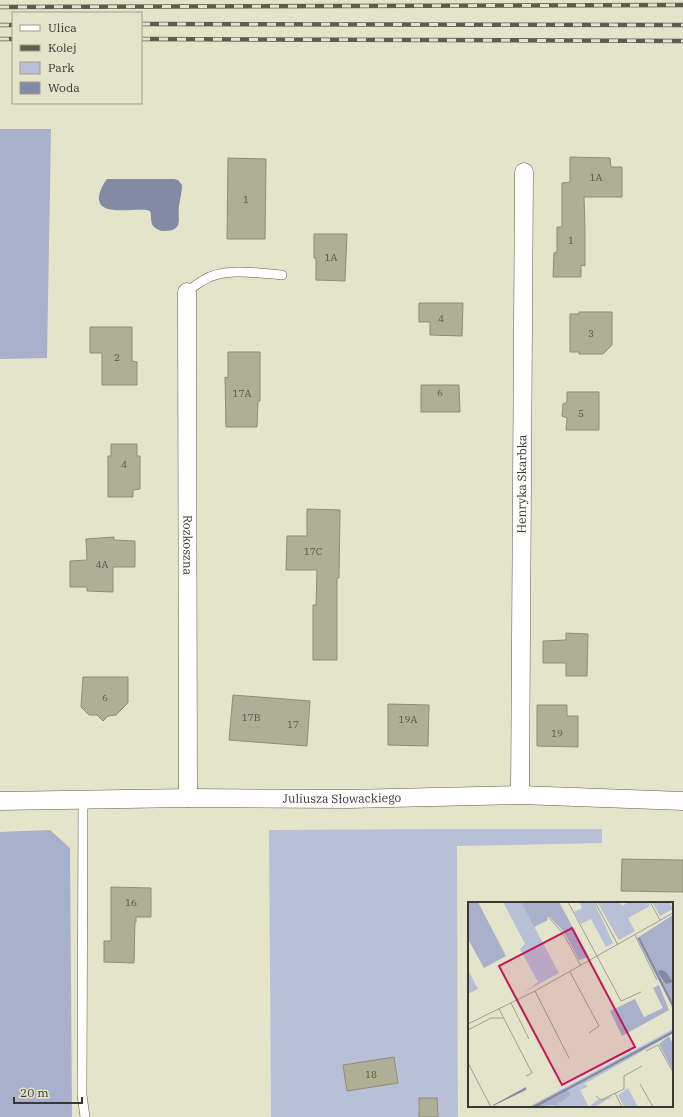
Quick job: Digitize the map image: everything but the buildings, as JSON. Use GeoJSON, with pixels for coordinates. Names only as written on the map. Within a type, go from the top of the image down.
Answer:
{"type":"FeatureCollection","features":[{"type":"Feature","properties":{"kind":"street","name":"Henryka Skarbka"},"geometry":{"type":"LineString","coordinates":[[520,795],[524,172]]}},
{"type":"Feature","properties":{"kind":"street","name":"Rozkoszna"},"geometry":{"type":"LineString","coordinates":[[187,292],[188,798]]}},
{"type":"Feature","properties":{"kind":"street","name":"Juliusza Słowackiego"},"geometry":{"type":"LineString","coordinates":[[0,801],[188,798],[348,799],[520,795],[683,801]]}},
{"type":"Feature","properties":{"kind":"lane"},"geometry":{"type":"LineString","coordinates":[[187,292],[203,280],[214,275],[236,272],[282,275]]}},
{"type":"Feature","properties":{"kind":"lane"},"geometry":{"type":"LineString","coordinates":[[83,800],[82,1095],[85,1117]]}},
{"type":"Feature","properties":{"kind":"green space"},"geometry":{"type":"Polygon","coordinates":[[[602,829],[602,843],[457,846],[458,1117],[271,1117],[269,830],[602,829]]]}},
{"type":"Feature","properties":{"kind":"shaded area"},"geometry":{"type":"Polygon","coordinates":[[[0,129],[51,129],[47,358],[0,359],[0,129]]]}},
{"type":"Feature","properties":{"kind":"shaded area"},"geometry":{"type":"Polygon","coordinates":[[[50,830],[70,848],[72,1117],[0,1117],[0,832],[50,830]]]}},
{"type":"Feature","properties":{"kind":"water"},"geometry":{"type":"Polygon","coordinates":[[[107,179],[178,180],[182,185],[179,206],[179,223],[175,229],[161,231],[157,229],[153,226],[150,211],[111,210],[104,207],[100,203],[99,196],[107,179]]]}},
{"type":"Feature","properties":{"kind":"railway"},"geometry":{"type":"LineString","coordinates":[[0,7],[683,5]]}},
{"type":"Feature","properties":{"kind":"railway"},"geometry":{"type":"LineString","coordinates":[[142,24],[683,25]]}},
{"type":"Feature","properties":{"kind":"railway"},"geometry":{"type":"LineString","coordinates":[[0,25],[12,25]]}},
{"type":"Feature","properties":{"kind":"railway"},"geometry":{"type":"LineString","coordinates":[[0,39],[12,39]]}},
{"type":"Feature","properties":{"kind":"railway"},"geometry":{"type":"LineString","coordinates":[[142,39],[683,41]]}}]}
